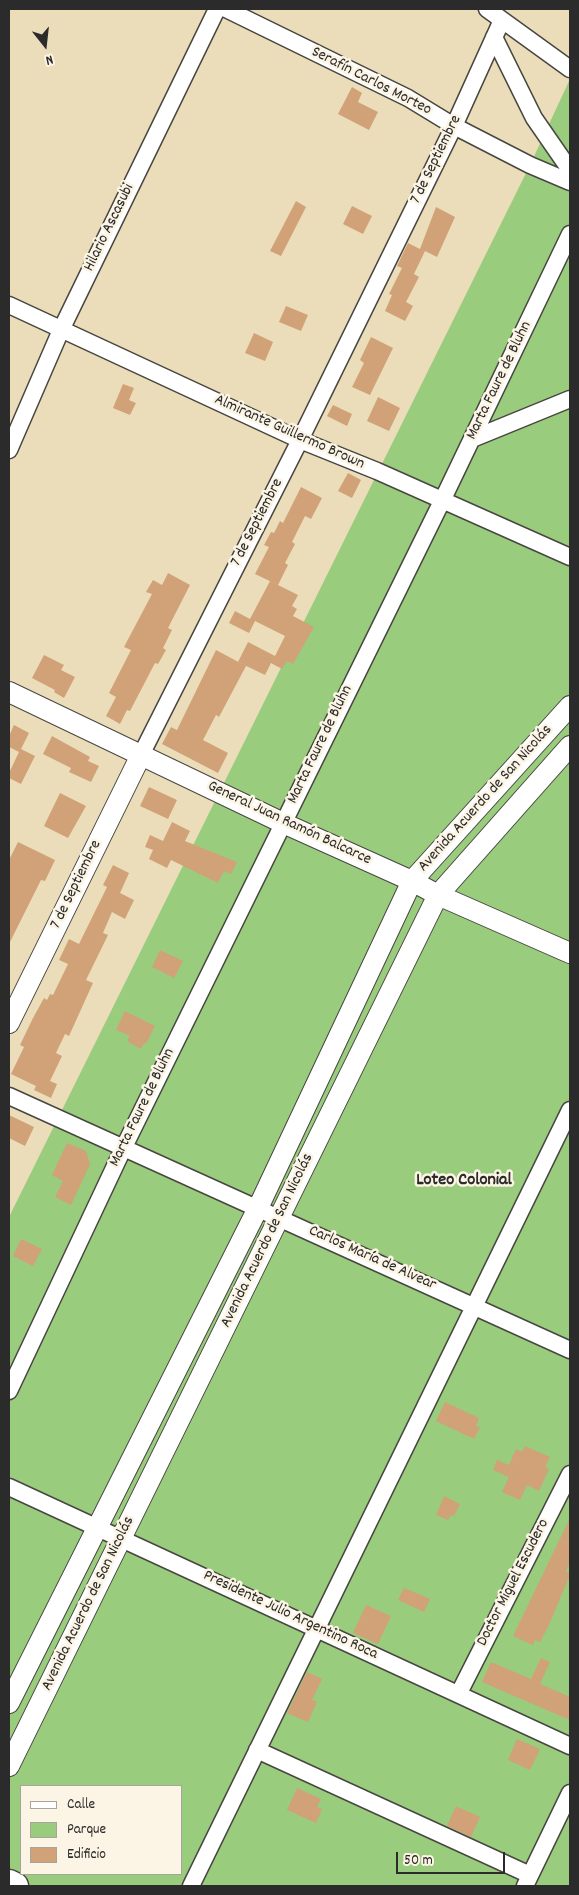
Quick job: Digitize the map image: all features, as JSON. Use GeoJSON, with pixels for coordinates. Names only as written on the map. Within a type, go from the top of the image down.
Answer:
{"type":"FeatureCollection","features":[{"type":"Feature","properties":{"kind":"main road"},"geometry":{"type":"LineString","coordinates":[[9,1883],[15,1886]]}},
{"type":"Feature","properties":{"kind":"street","name":"Hilario Ascasubi"},"geometry":{"type":"LineString","coordinates":[[9,450],[61,330],[217,9]]}},
{"type":"Feature","properties":{"kind":"street","name":"Serafín Carlos Morteo"},"geometry":{"type":"LineString","coordinates":[[226,9],[408,98],[454,126],[530,165],[570,182]]}},
{"type":"Feature","properties":{"kind":"street"},"geometry":{"type":"LineString","coordinates":[[487,9],[570,69]]}},
{"type":"Feature","properties":{"kind":"street","name":"7 de Septiembre"},"geometry":{"type":"LineString","coordinates":[[9,1023],[141,755],[300,440],[454,126],[502,20]]}},
{"type":"Feature","properties":{"kind":"street"},"geometry":{"type":"LineString","coordinates":[[494,37],[534,118],[570,170]]}},
{"type":"Feature","properties":{"kind":"street","name":"Marta Faure de Bluhn"},"geometry":{"type":"LineString","coordinates":[[9,1391],[123,1149],[442,501],[570,234]]}},
{"type":"Feature","properties":{"kind":"street","name":"Almirante Guillermo Brown"},"geometry":{"type":"LineString","coordinates":[[9,305],[300,440],[570,557]]}},
{"type":"Feature","properties":{"kind":"street"},"geometry":{"type":"LineString","coordinates":[[472,439],[570,399]]}},
{"type":"Feature","properties":{"kind":"street","name":"General Juan Ramón Balcarce"},"geometry":{"type":"LineString","coordinates":[[9,692],[412,881],[438,895],[570,953]]}},
{"type":"Feature","properties":{"kind":"street","name":"Avenida Acuerdo de San Nicolás"},"geometry":{"type":"LineString","coordinates":[[9,1703],[258,1208],[412,881],[570,706]]}},
{"type":"Feature","properties":{"kind":"street","name":"Avenida Acuerdo de San Nicolás"},"geometry":{"type":"LineString","coordinates":[[9,1766],[438,895],[570,746]]}},
{"type":"Feature","properties":{"kind":"street","name":"Carlos María de Alvear"},"geometry":{"type":"LineString","coordinates":[[9,1096],[570,1350]]}},
{"type":"Feature","properties":{"kind":"street"},"geometry":{"type":"LineString","coordinates":[[191,1886],[316,1628],[476,1306],[570,1110]]}},
{"type":"Feature","properties":{"kind":"street","name":"Doctor Miguel Escudero"},"geometry":{"type":"LineString","coordinates":[[459,1693],[570,1474]]}},
{"type":"Feature","properties":{"kind":"street","name":"Presidente Julio Argentino Roca"},"geometry":{"type":"LineString","coordinates":[[9,1486],[570,1746]]}},
{"type":"Feature","properties":{"kind":"street"},"geometry":{"type":"LineString","coordinates":[[257,1750],[528,1881],[570,1793]]}},
{"type":"Feature","properties":{"kind":"green space"},"geometry":{"type":"Polygon","coordinates":[[[570,79],[570,1886],[15,1886],[9,1883],[9,1217],[530,165],[570,79]]]}},
{"type":"Feature","properties":{"kind":"building"},"geometry":{"type":"Polygon","coordinates":[[[352,87],[362,93],[358,102],[378,112],[369,130],[338,114],[352,87]]]}},
{"type":"Feature","properties":{"kind":"building"},"geometry":{"type":"Polygon","coordinates":[[[296,201],[306,207],[281,256],[270,251],[296,201]]]}},
{"type":"Feature","properties":{"kind":"building"},"geometry":{"type":"Polygon","coordinates":[[[352,206],[372,216],[363,234],[343,224],[352,206]]]}},
{"type":"Feature","properties":{"kind":"building"},"geometry":{"type":"Polygon","coordinates":[[[436,207],[455,217],[437,257],[425,251],[414,274],[419,277],[406,302],[413,306],[405,321],[385,311],[392,295],[389,294],[402,268],[397,266],[408,243],[420,249],[436,207]]]}},
{"type":"Feature","properties":{"kind":"building"},"geometry":{"type":"Polygon","coordinates":[[[286,306],[308,315],[301,331],[279,322],[286,306]]]}},
{"type":"Feature","properties":{"kind":"building"},"geometry":{"type":"Polygon","coordinates":[[[254,333],[273,342],[265,361],[245,353],[254,333]]]}},
{"type":"Feature","properties":{"kind":"building"},"geometry":{"type":"Polygon","coordinates":[[[371,337],[393,348],[370,395],[352,387],[364,363],[360,360],[371,337]]]}},
{"type":"Feature","properties":{"kind":"building"},"geometry":{"type":"Polygon","coordinates":[[[123,384],[134,388],[129,400],[136,403],[130,415],[113,408],[123,384]]]}},
{"type":"Feature","properties":{"kind":"building"},"geometry":{"type":"Polygon","coordinates":[[[378,397],[400,408],[389,431],[367,421],[378,397]]]}},
{"type":"Feature","properties":{"kind":"building"},"geometry":{"type":"Polygon","coordinates":[[[333,405],[352,414],[347,426],[327,416],[333,405]]]}},
{"type":"Feature","properties":{"kind":"building"},"geometry":{"type":"Polygon","coordinates":[[[348,473],[361,480],[352,498],[338,491],[348,473]]]}},
{"type":"Feature","properties":{"kind":"building"},"geometry":{"type":"Polygon","coordinates":[[[301,487],[322,498],[311,519],[305,516],[292,542],[295,544],[285,563],[288,565],[278,585],[255,574],[269,547],[264,545],[271,532],[274,533],[280,521],[283,523],[301,487]]]}},
{"type":"Feature","properties":{"kind":"building"},"geometry":{"type":"Polygon","coordinates":[[[168,573],[190,585],[168,628],[172,630],[163,648],[166,650],[158,664],[155,663],[130,711],[127,710],[120,724],[106,716],[116,697],[109,693],[131,650],[124,647],[152,594],[146,592],[153,580],[162,585],[168,573]]]}},
{"type":"Feature","properties":{"kind":"building"},"geometry":{"type":"Polygon","coordinates":[[[270,581],[298,595],[292,606],[297,609],[293,616],[314,627],[293,664],[287,661],[282,669],[271,663],[265,675],[238,662],[248,642],[275,656],[285,636],[255,621],[249,633],[229,623],[235,611],[250,619],[270,581]]]}},
{"type":"Feature","properties":{"kind":"building"},"geometry":{"type":"Polygon","coordinates":[[[216,650],[246,666],[219,717],[216,715],[203,740],[228,753],[218,773],[162,744],[171,727],[177,730],[216,650]]]}},
{"type":"Feature","properties":{"kind":"building"},"geometry":{"type":"Polygon","coordinates":[[[44,655],[64,665],[61,670],[75,677],[64,698],[54,692],[55,690],[32,678],[44,655]]]}},
{"type":"Feature","properties":{"kind":"building"},"geometry":{"type":"Polygon","coordinates":[[[14,725],[29,733],[21,749],[35,756],[21,784],[9,778],[9,773],[19,752],[9,747],[9,736],[14,725]]]}},
{"type":"Feature","properties":{"kind":"building"},"geometry":{"type":"Polygon","coordinates":[[[52,736],[90,757],[88,761],[99,766],[91,782],[69,772],[71,768],[43,754],[52,736]]]}},
{"type":"Feature","properties":{"kind":"building"},"geometry":{"type":"Polygon","coordinates":[[[149,787],[177,800],[168,819],[140,806],[149,787]]]}},
{"type":"Feature","properties":{"kind":"building"},"geometry":{"type":"Polygon","coordinates":[[[60,793],[86,806],[68,838],[44,826],[60,793]]]}},
{"type":"Feature","properties":{"kind":"building"},"geometry":{"type":"Polygon","coordinates":[[[172,822],[190,831],[185,841],[237,862],[231,874],[224,871],[218,883],[171,860],[167,868],[149,859],[153,850],[145,847],[150,835],[163,841],[172,822]]]}},
{"type":"Feature","properties":{"kind":"building"},"geometry":{"type":"Polygon","coordinates":[[[18,842],[55,860],[45,881],[41,880],[9,944],[9,860],[18,842]]]}},
{"type":"Feature","properties":{"kind":"building"},"geometry":{"type":"Polygon","coordinates":[[[113,865],[129,873],[120,893],[134,900],[125,919],[112,912],[103,933],[108,935],[86,980],[93,983],[69,1036],[65,1034],[56,1053],[62,1056],[50,1081],[57,1084],[51,1098],[34,1090],[36,1086],[11,1074],[24,1047],[20,1045],[33,1018],[44,998],[47,1000],[50,994],[53,995],[68,964],[59,960],[69,939],[79,944],[107,887],[103,885],[113,865]]]}},
{"type":"Feature","properties":{"kind":"building"},"geometry":{"type":"Polygon","coordinates":[[[160,950],[183,961],[174,978],[152,967],[160,950]]]}},
{"type":"Feature","properties":{"kind":"building"},"geometry":{"type":"Polygon","coordinates":[[[125,1011],[155,1026],[146,1044],[144,1043],[141,1049],[127,1041],[130,1036],[116,1030],[125,1011]]]}},
{"type":"Feature","properties":{"kind":"building"},"geometry":{"type":"Polygon","coordinates":[[[9,1115],[34,1127],[25,1146],[9,1138],[9,1115]]]}},
{"type":"Feature","properties":{"kind":"building"},"geometry":{"type":"Polygon","coordinates":[[[67,1143],[86,1151],[90,1164],[71,1205],[55,1197],[63,1181],[52,1175],[67,1143]]]}},
{"type":"Feature","properties":{"kind":"building"},"geometry":{"type":"Polygon","coordinates":[[[21,1239],[42,1249],[33,1266],[13,1256],[21,1239]]]}},
{"type":"Feature","properties":{"kind":"building"},"geometry":{"type":"Polygon","coordinates":[[[445,1402],[479,1418],[476,1426],[480,1427],[474,1439],[436,1421],[445,1402]]]}},
{"type":"Feature","properties":{"kind":"building"},"geometry":{"type":"Polygon","coordinates":[[[525,1446],[550,1457],[545,1467],[549,1469],[539,1491],[527,1485],[520,1500],[502,1492],[509,1477],[493,1470],[497,1460],[509,1465],[516,1449],[522,1452],[525,1446]]]}},
{"type":"Feature","properties":{"kind":"building"},"geometry":{"type":"Polygon","coordinates":[[[444,1496],[460,1504],[454,1516],[451,1515],[448,1520],[436,1515],[444,1496]]]}},
{"type":"Feature","properties":{"kind":"building"},"geometry":{"type":"Polygon","coordinates":[[[570,1518],[570,1563],[566,1571],[570,1575],[548,1627],[540,1642],[535,1640],[533,1645],[513,1636],[570,1518]]]}},
{"type":"Feature","properties":{"kind":"building"},"geometry":{"type":"Polygon","coordinates":[[[404,1588],[430,1599],[424,1612],[398,1600],[404,1588]]]}},
{"type":"Feature","properties":{"kind":"building"},"geometry":{"type":"Polygon","coordinates":[[[366,1605],[391,1616],[378,1644],[353,1633],[366,1605]]]}},
{"type":"Feature","properties":{"kind":"building"},"geometry":{"type":"Polygon","coordinates":[[[541,1658],[550,1662],[540,1684],[570,1697],[570,1720],[482,1682],[491,1662],[531,1679],[541,1658]]]}},
{"type":"Feature","properties":{"kind":"building"},"geometry":{"type":"Polygon","coordinates":[[[307,1672],[322,1679],[312,1700],[317,1702],[308,1722],[287,1713],[307,1672]]]}},
{"type":"Feature","properties":{"kind":"building"},"geometry":{"type":"Polygon","coordinates":[[[517,1739],[540,1749],[530,1770],[508,1760],[517,1739]]]}},
{"type":"Feature","properties":{"kind":"building"},"geometry":{"type":"Polygon","coordinates":[[[297,1788],[321,1799],[317,1807],[322,1809],[316,1823],[287,1810],[297,1788]]]}},
{"type":"Feature","properties":{"kind":"building"},"geometry":{"type":"Polygon","coordinates":[[[456,1806],[480,1817],[471,1837],[447,1826],[456,1806]]]}},
{"type":"Feature","properties":{"kind":"district","name":"Loteo Colonial"},"geometry":{"type":"Point","coordinates":[464,1182]}}]}
